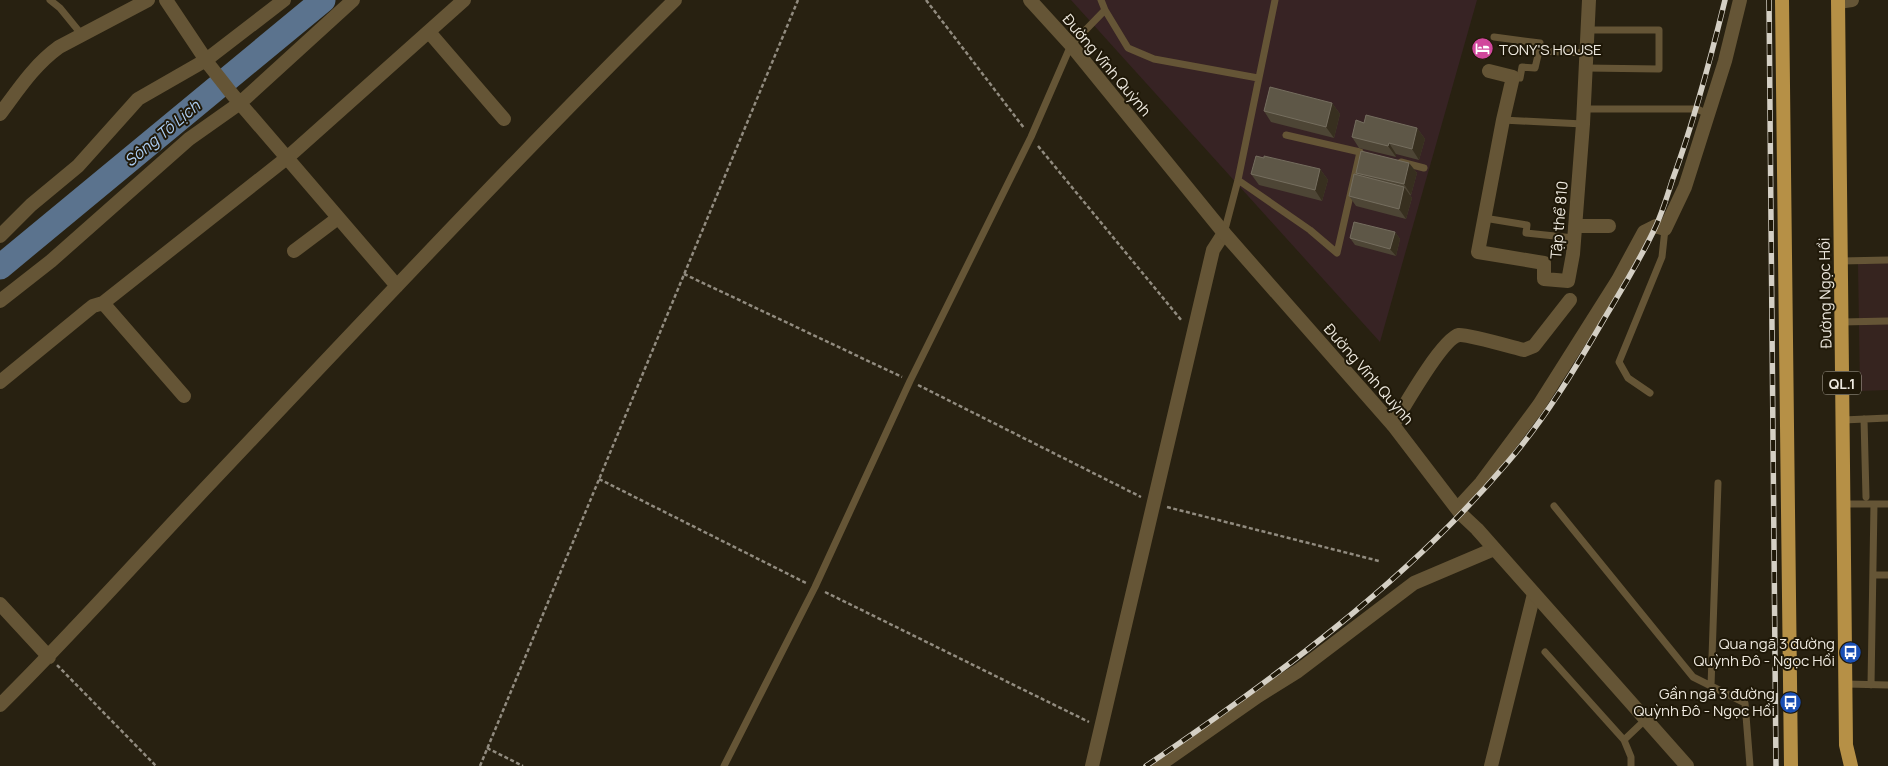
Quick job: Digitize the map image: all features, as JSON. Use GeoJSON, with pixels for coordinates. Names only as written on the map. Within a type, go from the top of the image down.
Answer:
{"type":"FeatureCollection","features":[{"type":"Feature","properties":{"kind":"highway"},"geometry":{"type":"LineString","coordinates":[[1782,0],[1791,766]]}},
{"type":"Feature","properties":{"kind":"highway","name":"Đường Ngọc Hồi"},"geometry":{"type":"LineString","coordinates":[[1838,1],[1846,745],[1850,766]]}},
{"type":"Feature","properties":{"kind":"street"},"geometry":{"type":"LineString","coordinates":[[0,114],[36,66],[59,47],[148,0]]}},
{"type":"Feature","properties":{"kind":"street"},"geometry":{"type":"LineString","coordinates":[[166,0],[208,63],[236,99],[288,157],[397,286]]}},
{"type":"Feature","properties":{"kind":"street"},"geometry":{"type":"LineString","coordinates":[[0,236],[31,205],[78,166],[138,99],[208,63],[284,0]]}},
{"type":"Feature","properties":{"kind":"street"},"geometry":{"type":"LineString","coordinates":[[0,301],[51,261],[189,139],[353,0]]}},
{"type":"Feature","properties":{"kind":"street"},"geometry":{"type":"LineString","coordinates":[[0,382],[93,306],[103,303],[288,157],[464,0]]}},
{"type":"Feature","properties":{"kind":"street"},"geometry":{"type":"LineString","coordinates":[[0,705],[49,657],[140,557],[397,286],[676,0]]}},
{"type":"Feature","properties":{"kind":"street","name":"Đường Vĩnh Quỳnh"},"geometry":{"type":"LineString","coordinates":[[1030,0],[1071,45],[1224,233],[1393,425],[1461,514],[1687,766]]}},
{"type":"Feature","properties":{"kind":"street","name":"Tập thể 810"},"geometry":{"type":"LineString","coordinates":[[1513,77],[1478,252],[1544,263],[1544,279],[1568,281],[1573,254],[1583,124],[1588,0]]}},
{"type":"Feature","properties":{"kind":"street"},"geometry":{"type":"LineString","coordinates":[[1458,508],[1481,482],[1539,405],[1618,280],[1644,232],[1656,226],[1665,229],[1685,187],[1727,53],[1740,0]]}},
{"type":"Feature","properties":{"kind":"street"},"geometry":{"type":"LineString","coordinates":[[1838,1],[1852,0]]}},
{"type":"Feature","properties":{"kind":"street"},"geometry":{"type":"LineString","coordinates":[[429,32],[504,119]]}},
{"type":"Feature","properties":{"kind":"street"},"geometry":{"type":"LineString","coordinates":[[1489,71],[1513,77]]}},
{"type":"Feature","properties":{"kind":"street"},"geometry":{"type":"LineString","coordinates":[[294,251],[338,218]]}},
{"type":"Feature","properties":{"kind":"street"},"geometry":{"type":"LineString","coordinates":[[1575,232],[1609,226]]}},
{"type":"Feature","properties":{"kind":"street"},"geometry":{"type":"LineString","coordinates":[[1092,766],[1213,250],[1224,233]]}},
{"type":"Feature","properties":{"kind":"street"},"geometry":{"type":"LineString","coordinates":[[1393,425],[1429,367],[1450,339],[1460,334],[1524,350],[1534,346],[1570,300]]}},
{"type":"Feature","properties":{"kind":"street"},"geometry":{"type":"LineString","coordinates":[[103,303],[184,396]]}},
{"type":"Feature","properties":{"kind":"street"},"geometry":{"type":"LineString","coordinates":[[1158,766],[1258,696],[1298,671],[1414,583],[1494,549]]}},
{"type":"Feature","properties":{"kind":"street"},"geometry":{"type":"LineString","coordinates":[[1491,766],[1534,594]]}},
{"type":"Feature","properties":{"kind":"street"},"geometry":{"type":"LineString","coordinates":[[0,604],[49,657]]}},
{"type":"Feature","properties":{"kind":"lane"},"geometry":{"type":"LineString","coordinates":[[50,0],[60,8],[82,35]]}},
{"type":"Feature","properties":{"kind":"lane"},"geometry":{"type":"LineString","coordinates":[[1102,0],[1128,48],[1154,59],[1258,78]]}},
{"type":"Feature","properties":{"kind":"lane"},"geometry":{"type":"LineString","coordinates":[[1224,233],[1238,180],[1275,0]]}},
{"type":"Feature","properties":{"kind":"lane"},"geometry":{"type":"LineString","coordinates":[[724,766],[815,587],[910,381],[1031,137],[1071,45],[1106,10]]}},
{"type":"Feature","properties":{"kind":"lane"},"geometry":{"type":"LineString","coordinates":[[1586,68],[1659,69],[1659,30],[1587,30]]}},
{"type":"Feature","properties":{"kind":"lane"},"geometry":{"type":"LineString","coordinates":[[1494,37],[1540,43],[1535,68],[1522,67],[1520,78],[1513,77]]}},
{"type":"Feature","properties":{"kind":"lane"},"geometry":{"type":"LineString","coordinates":[[1539,51],[1586,53]]}},
{"type":"Feature","properties":{"kind":"lane"},"geometry":{"type":"LineString","coordinates":[[1584,109],[1696,109],[1708,114]]}},
{"type":"Feature","properties":{"kind":"lane"},"geometry":{"type":"LineString","coordinates":[[1503,120],[1583,124]]}},
{"type":"Feature","properties":{"kind":"lane"},"geometry":{"type":"LineString","coordinates":[[1286,135],[1369,154]]}},
{"type":"Feature","properties":{"kind":"lane"},"geometry":{"type":"LineString","coordinates":[[1238,180],[1310,230],[1337,253],[1360,152]]}},
{"type":"Feature","properties":{"kind":"lane"},"geometry":{"type":"LineString","coordinates":[[1396,161],[1424,168]]}},
{"type":"Feature","properties":{"kind":"lane"},"geometry":{"type":"LineString","coordinates":[[1484,218],[1527,225],[1526,233],[1575,232]]}},
{"type":"Feature","properties":{"kind":"lane"},"geometry":{"type":"LineString","coordinates":[[1650,392],[1628,378],[1619,362],[1662,257],[1665,229]]}},
{"type":"Feature","properties":{"kind":"lane"},"geometry":{"type":"LineString","coordinates":[[1841,261],[1888,260]]}},
{"type":"Feature","properties":{"kind":"lane"},"geometry":{"type":"LineString","coordinates":[[1842,322],[1888,321]]}},
{"type":"Feature","properties":{"kind":"lane"},"geometry":{"type":"LineString","coordinates":[[1843,420],[1888,418]]}},
{"type":"Feature","properties":{"kind":"lane"},"geometry":{"type":"LineString","coordinates":[[1864,419],[1866,497]]}},
{"type":"Feature","properties":{"kind":"lane"},"geometry":{"type":"LineString","coordinates":[[1711,686],[1718,484]]}},
{"type":"Feature","properties":{"kind":"lane"},"geometry":{"type":"LineString","coordinates":[[1844,504],[1888,504]]}},
{"type":"Feature","properties":{"kind":"lane"},"geometry":{"type":"LineString","coordinates":[[1871,685],[1874,504]]}},
{"type":"Feature","properties":{"kind":"lane"},"geometry":{"type":"LineString","coordinates":[[1554,506],[1693,677],[1745,702],[1750,766]]}},
{"type":"Feature","properties":{"kind":"lane"},"geometry":{"type":"LineString","coordinates":[[1873,575],[1888,574]]}},
{"type":"Feature","properties":{"kind":"lane"},"geometry":{"type":"LineString","coordinates":[[1545,652],[1624,740],[1631,766]]}},
{"type":"Feature","properties":{"kind":"lane"},"geometry":{"type":"LineString","coordinates":[[1846,684],[1888,685]]}},
{"type":"Feature","properties":{"kind":"lane"},"geometry":{"type":"LineString","coordinates":[[1624,740],[1645,720]]}},
{"type":"Feature","properties":{"kind":"path"},"geometry":{"type":"LineString","coordinates":[[480,766],[798,0]]}},
{"type":"Feature","properties":{"kind":"path"},"geometry":{"type":"LineString","coordinates":[[926,0],[1031,137],[1194,335]]}},
{"type":"Feature","properties":{"kind":"path"},"geometry":{"type":"LineString","coordinates":[[599,479],[1101,728]]}},
{"type":"Feature","properties":{"kind":"path"},"geometry":{"type":"LineString","coordinates":[[1154,503],[1379,561]]}},
{"type":"Feature","properties":{"kind":"path"},"geometry":{"type":"LineString","coordinates":[[49,657],[156,766]]}},
{"type":"Feature","properties":{"kind":"path"},"geometry":{"type":"LineString","coordinates":[[488,748],[523,766]]}},
{"type":"Feature","properties":{"kind":"shaded area"},"geometry":{"type":"Polygon","coordinates":[[[1071,0],[1477,0],[1380,342],[1071,0]]]}},
{"type":"Feature","properties":{"kind":"shaded area"},"geometry":{"type":"Polygon","coordinates":[[[1888,263],[1888,390],[1860,391],[1858,264],[1888,263]]]}},
{"type":"Feature","properties":{"kind":"building"},"geometry":{"type":"Polygon","coordinates":[[[1270,87],[1332,103],[1326,127],[1264,111],[1270,87]]]}},
{"type":"Feature","properties":{"kind":"building"},"geometry":{"type":"Polygon","coordinates":[[[1366,115],[1417,128],[1412,149],[1389,143],[1388,146],[1352,137],[1356,120],[1364,123],[1366,115]]]}},
{"type":"Feature","properties":{"kind":"building"},"geometry":{"type":"Polygon","coordinates":[[[1361,151],[1409,163],[1404,184],[1356,173],[1361,151]]]}},
{"type":"Feature","properties":{"kind":"building"},"geometry":{"type":"Polygon","coordinates":[[[1256,156],[1264,158],[1264,156],[1320,169],[1315,190],[1251,174],[1256,156]]]}},
{"type":"Feature","properties":{"kind":"building"},"geometry":{"type":"Polygon","coordinates":[[[1354,174],[1404,187],[1399,209],[1349,196],[1354,174]]]}},
{"type":"Feature","properties":{"kind":"building"},"geometry":{"type":"Polygon","coordinates":[[[1354,222],[1395,232],[1390,249],[1350,238],[1354,222]]]}},
{"type":"Feature","properties":{"kind":"waterway","name":"Sông Tô Lịch"},"geometry":{"type":"LineString","coordinates":[[0,267],[323,0]]}},
{"type":"Feature","properties":{"kind":"railway"},"geometry":{"type":"LineString","coordinates":[[1146,766],[1290,663],[1382,588],[1426,549],[1467,507],[1507,463],[1534,429],[1582,356],[1637,263],[1658,222],[1694,114],[1725,0]]}},
{"type":"Feature","properties":{"kind":"railway"},"geometry":{"type":"LineString","coordinates":[[1769,0],[1776,766]]}},
{"type":"Feature","properties":{"kind":"place","name":"TONY'S HOUSE"},"geometry":{"type":"Point","coordinates":[1483,49]}},
{"type":"Feature","properties":{"kind":"place","name":"Qua ngã 3 đường Quỳnh Đô - Ngọc Hồi"},"geometry":{"type":"Point","coordinates":[1851,652]}},
{"type":"Feature","properties":{"kind":"place","name":"Gần ngã 3 đường Quỳnh Đô - Ngọc Hồi"},"geometry":{"type":"Point","coordinates":[1791,702]}}]}
